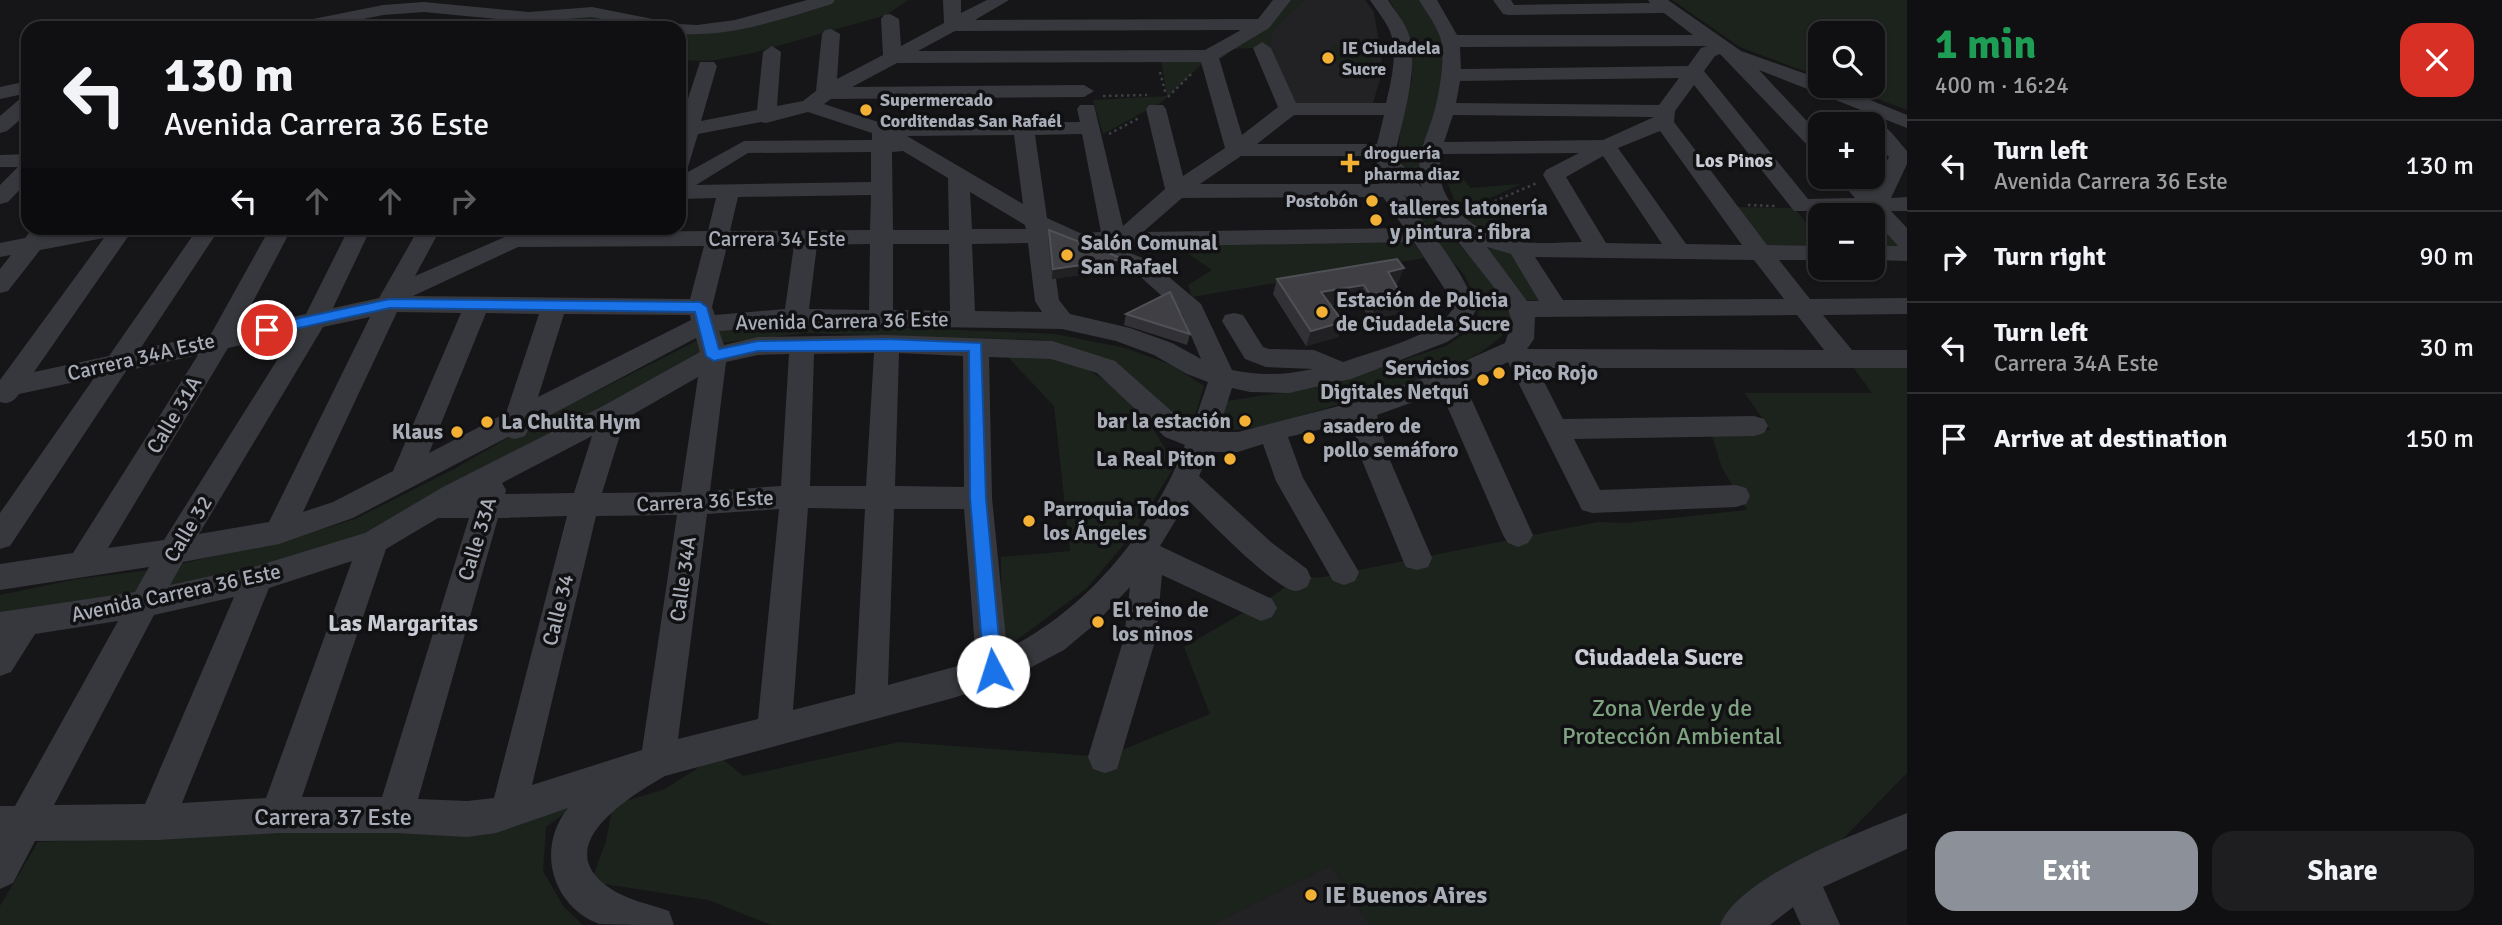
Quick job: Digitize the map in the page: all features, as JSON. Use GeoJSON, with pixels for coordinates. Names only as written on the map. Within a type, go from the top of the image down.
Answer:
{"type":"FeatureCollection","features":[{"type":"Feature","properties":{"kind":"street"},"geometry":{"type":"LineString","coordinates":[[686,30],[702,32],[826,0]]}},
{"type":"Feature","properties":{"kind":"street"},"geometry":{"type":"LineString","coordinates":[[952,0],[953,26]]}},
{"type":"Feature","properties":{"kind":"street"},"geometry":{"type":"LineString","coordinates":[[686,132],[809,106],[826,93],[1000,0]]}},
{"type":"Feature","properties":{"kind":"street"},"geometry":{"type":"LineString","coordinates":[[1065,0],[1091,128],[1118,239],[1176,191],[1237,150],[1289,109],[1395,109]]}},
{"type":"Feature","properties":{"kind":"street"},"geometry":{"type":"LineString","coordinates":[[891,57],[1209,56],[1263,24],[1282,0]]}},
{"type":"Feature","properties":{"kind":"street"},"geometry":{"type":"LineString","coordinates":[[1222,377],[1250,383],[1289,384],[1342,372],[1438,336],[1455,324],[1464,310],[1460,294],[1423,235],[1390,190],[1386,154],[1401,82],[1402,47],[1399,31],[1379,0]]}},
{"type":"Feature","properties":{"kind":"street"},"geometry":{"type":"LineString","coordinates":[[1427,1],[1459,41]]}},
{"type":"Feature","properties":{"kind":"street"},"geometry":{"type":"LineString","coordinates":[[1736,496],[1592,502],[1516,354],[1524,322],[1520,309],[1501,280],[1437,200],[1429,176],[1431,148],[1445,109],[1459,41],[1512,3],[1663,4],[1723,47],[1808,135]]}},
{"type":"Feature","properties":{"kind":"street"},"geometry":{"type":"LineString","coordinates":[[328,21],[383,10],[424,7],[529,17],[592,12],[638,21]]}},
{"type":"Feature","properties":{"kind":"street"},"geometry":{"type":"LineString","coordinates":[[890,19],[891,57]]}},
{"type":"Feature","properties":{"kind":"street"},"geometry":{"type":"LineString","coordinates":[[953,26],[1263,24]]}},
{"type":"Feature","properties":{"kind":"street"},"geometry":{"type":"LineString","coordinates":[[826,93],[831,34]]}},
{"type":"Feature","properties":{"kind":"street"},"geometry":{"type":"LineString","coordinates":[[1459,41],[1723,47],[1808,81]]}},
{"type":"Feature","properties":{"kind":"street"},"geometry":{"type":"LineString","coordinates":[[1599,251],[1554,175],[1664,117],[1708,52],[1723,47]]}},
{"type":"Feature","properties":{"kind":"street"},"geometry":{"type":"LineString","coordinates":[[1262,48],[1289,109]]}},
{"type":"Feature","properties":{"kind":"street"},"geometry":{"type":"LineString","coordinates":[[744,147],[756,119],[772,52]]}},
{"type":"Feature","properties":{"kind":"street"},"geometry":{"type":"LineString","coordinates":[[1209,56],[1237,150]]}},
{"type":"Feature","properties":{"kind":"street"},"geometry":{"type":"LineString","coordinates":[[686,129],[707,66]]}},
{"type":"Feature","properties":{"kind":"street"},"geometry":{"type":"LineString","coordinates":[[1451,75],[1694,72]]}},
{"type":"Feature","properties":{"kind":"street"},"geometry":{"type":"LineString","coordinates":[[1694,72],[1801,206],[1808,206]]}},
{"type":"Feature","properties":{"kind":"street"},"geometry":{"type":"LineString","coordinates":[[0,93],[21,88]]}},
{"type":"Feature","properties":{"kind":"street"},"geometry":{"type":"LineString","coordinates":[[826,93],[1084,93]]}},
{"type":"Feature","properties":{"kind":"street"},"geometry":{"type":"LineString","coordinates":[[1848,98],[1860,112]]}},
{"type":"Feature","properties":{"kind":"street"},"geometry":{"type":"LineString","coordinates":[[1852,98],[1907,122]]}},
{"type":"Feature","properties":{"kind":"street"},"geometry":{"type":"LineString","coordinates":[[1158,100],[1176,191]]}},
{"type":"Feature","properties":{"kind":"street"},"geometry":{"type":"LineString","coordinates":[[809,106],[906,146],[959,176],[1038,229]]}},
{"type":"Feature","properties":{"kind":"street"},"geometry":{"type":"LineString","coordinates":[[0,127],[21,108]]}},
{"type":"Feature","properties":{"kind":"street"},"geometry":{"type":"LineString","coordinates":[[1445,109],[1664,117]]}},
{"type":"Feature","properties":{"kind":"street"},"geometry":{"type":"LineString","coordinates":[[1664,117],[1722,204],[1845,359]]}},
{"type":"Feature","properties":{"kind":"street"},"geometry":{"type":"LineString","coordinates":[[686,182],[744,147],[1024,129],[1091,128]]}},
{"type":"Feature","properties":{"kind":"street"},"geometry":{"type":"LineString","coordinates":[[1024,129],[1047,301],[1062,321]]}},
{"type":"Feature","properties":{"kind":"street"},"geometry":{"type":"LineString","coordinates":[[871,705],[880,531],[878,498],[884,330],[882,138]]}},
{"type":"Feature","properties":{"kind":"street"},"geometry":{"type":"LineString","coordinates":[[1885,139],[1900,156],[1885,185]]}},
{"type":"Feature","properties":{"kind":"street"},"geometry":{"type":"LineString","coordinates":[[1431,148],[1606,146]]}},
{"type":"Feature","properties":{"kind":"street"},"geometry":{"type":"LineString","coordinates":[[1606,146],[1678,250]]}},
{"type":"Feature","properties":{"kind":"street"},"geometry":{"type":"LineString","coordinates":[[1237,150],[1386,154]]}},
{"type":"Feature","properties":{"kind":"street"},"geometry":{"type":"LineString","coordinates":[[1386,154],[1402,180],[1456,226],[1499,244],[1519,248],[1599,251],[1808,253]]}},
{"type":"Feature","properties":{"kind":"street"},"geometry":{"type":"LineString","coordinates":[[0,161],[21,160]]}},
{"type":"Feature","properties":{"kind":"street"},"geometry":{"type":"LineString","coordinates":[[0,197],[21,176]]}},
{"type":"Feature","properties":{"kind":"street"},"geometry":{"type":"LineString","coordinates":[[959,176],[963,319]]}},
{"type":"Feature","properties":{"kind":"street"},"geometry":{"type":"LineString","coordinates":[[686,192],[882,188]]}},
{"type":"Feature","properties":{"kind":"street"},"geometry":{"type":"LineString","coordinates":[[1859,189],[1874,203]]}},
{"type":"Feature","properties":{"kind":"street"},"geometry":{"type":"LineString","coordinates":[[1176,191],[1390,190]]}},
{"type":"Feature","properties":{"kind":"street"},"geometry":{"type":"LineString","coordinates":[[714,356],[702,316],[729,191]]}},
{"type":"Feature","properties":{"kind":"street"},"geometry":{"type":"LineString","coordinates":[[1885,204],[1907,204]]}},
{"type":"Feature","properties":{"kind":"street"},"geometry":{"type":"LineString","coordinates":[[1885,216],[1907,242]]}},
{"type":"Feature","properties":{"kind":"street","name":"Carrera 34 Este"},"geometry":{"type":"LineString","coordinates":[[556,235],[717,239],[961,239],[1038,229],[1077,240],[1423,235]]}},
{"type":"Feature","properties":{"kind":"street"},"geometry":{"type":"LineString","coordinates":[[0,250],[39,235]]}},
{"type":"Feature","properties":{"kind":"street"},"geometry":{"type":"LineString","coordinates":[[0,285],[39,235]]}},
{"type":"Feature","properties":{"kind":"street"},"geometry":{"type":"LineString","coordinates":[[4,392],[117,235]]}},
{"type":"Feature","properties":{"kind":"street"},"geometry":{"type":"LineString","coordinates":[[0,537],[121,362],[204,235]]}},
{"type":"Feature","properties":{"kind":"street","name":"Calle 31A"},"geometry":{"type":"LineString","coordinates":[[83,563],[220,340],[277,235]]}},
{"type":"Feature","properties":{"kind":"street","name":"Calle 32"},"geometry":{"type":"LineString","coordinates":[[0,870],[12,823],[145,604],[173,551],[315,320],[357,235]]}},
{"type":"Feature","properties":{"kind":"street"},"geometry":{"type":"LineString","coordinates":[[279,532],[391,300],[426,235]]}},
{"type":"Feature","properties":{"kind":"street"},"geometry":{"type":"LineString","coordinates":[[391,300],[514,235]]}},
{"type":"Feature","properties":{"kind":"street"},"geometry":{"type":"LineString","coordinates":[[796,317],[806,238]]}},
{"type":"Feature","properties":{"kind":"street"},"geometry":{"type":"LineString","coordinates":[[1077,240],[1142,266],[1192,310],[1222,377],[1202,441],[1185,480],[1146,553],[1140,638],[1105,757]]}},
{"type":"Feature","properties":{"kind":"street"},"geometry":{"type":"LineString","coordinates":[[1519,248],[1556,309]]}},
{"type":"Feature","properties":{"kind":"street"},"geometry":{"type":"LineString","coordinates":[[1885,253],[1907,254]]}},
{"type":"Feature","properties":{"kind":"street","name":"Carrera 34A Este"},"geometry":{"type":"LineString","coordinates":[[4,392],[121,362],[315,320],[391,300],[477,305],[554,305],[702,316]]}},
{"type":"Feature","properties":{"kind":"street"},"geometry":{"type":"LineString","coordinates":[[405,478],[477,305]]}},
{"type":"Feature","properties":{"kind":"street","name":"Calle 33A"},"geometry":{"type":"LineString","coordinates":[[395,815],[485,506],[520,418],[554,305]]}},
{"type":"Feature","properties":{"kind":"street"},"geometry":{"type":"LineString","coordinates":[[1520,309],[1907,306]]}},
{"type":"Feature","properties":{"kind":"street","name":"Avenida Carrera 36 Este"},"geometry":{"type":"LineString","coordinates":[[0,577],[279,532],[343,510],[520,418],[702,316],[796,317],[976,346],[1052,350],[1106,367],[1175,430],[1202,441],[1238,442],[1272,431],[1362,410],[1516,354]]}},
{"type":"Feature","properties":{"kind":"street","name":"Avenida Carrera 36 Este"},"geometry":{"type":"LineString","coordinates":[[12,625],[145,604],[257,579],[374,542],[500,470],[613,413],[714,356],[758,346],[802,347],[884,330],[963,319],[1062,321],[1121,334],[1163,349],[1196,368],[1222,377]]}},
{"type":"Feature","properties":{"kind":"street"},"geometry":{"type":"LineString","coordinates":[[1234,321],[1254,353],[1266,358],[1314,359],[1342,372]]}},
{"type":"Feature","properties":{"kind":"street"},"geometry":{"type":"LineString","coordinates":[[976,346],[978,498],[993,671]]}},
{"type":"Feature","properties":{"kind":"street"},"geometry":{"type":"LineString","coordinates":[[774,731],[794,497],[802,347]]}},
{"type":"Feature","properties":{"kind":"street"},"geometry":{"type":"LineString","coordinates":[[1516,354],[1907,359]]}},
{"type":"Feature","properties":{"kind":"street","name":"Calle 34A"},"geometry":{"type":"LineString","coordinates":[[658,761],[714,356]]}},
{"type":"Feature","properties":{"kind":"street"},"geometry":{"type":"LineString","coordinates":[[1449,379],[1518,535]]}},
{"type":"Feature","properties":{"kind":"street"},"geometry":{"type":"LineString","coordinates":[[1362,410],[1375,458],[1417,558]]}},
{"type":"Feature","properties":{"kind":"street","name":"Calle 34"},"geometry":{"type":"LineString","coordinates":[[509,810],[584,506],[613,413]]}},
{"type":"Feature","properties":{"kind":"street"},"geometry":{"type":"LineString","coordinates":[[1555,429],[1754,426]]}},
{"type":"Feature","properties":{"kind":"street"},"geometry":{"type":"LineString","coordinates":[[1272,431],[1290,481],[1344,572]]}},
{"type":"Feature","properties":{"kind":"street"},"geometry":{"type":"LineString","coordinates":[[1185,480],[1261,552],[1296,578]]}},
{"type":"Feature","properties":{"kind":"street","name":"Carrera 36 Este"},"geometry":{"type":"LineString","coordinates":[[433,507],[693,503],[794,497],[978,498]]}},
{"type":"Feature","properties":{"kind":"street"},"geometry":{"type":"LineString","coordinates":[[278,816],[374,542]]}},
{"type":"Feature","properties":{"kind":"street"},"geometry":{"type":"LineString","coordinates":[[1146,553],[1261,608]]}},
{"type":"Feature","properties":{"kind":"street","name":"Carrera 37 Este"},"geometry":{"type":"LineString","coordinates":[[12,823],[156,822],[278,816],[395,815],[467,819],[496,815],[658,761],[993,671],[1052,641],[1146,553]]}},
{"type":"Feature","properties":{"kind":"street"},"geometry":{"type":"LineString","coordinates":[[156,822],[257,579]]}},
{"type":"Feature","properties":{"kind":"street"},"geometry":{"type":"LineString","coordinates":[[0,662],[12,625]]}},
{"type":"Feature","properties":{"kind":"street","name":"Carrera 37 Este"},"geometry":{"type":"LineString","coordinates":[[655,925],[609,909],[586,893],[570,873],[567,845],[596,802],[622,781],[658,761]]}},
{"type":"Feature","properties":{"kind":"street"},"geometry":{"type":"LineString","coordinates":[[1738,925],[1799,878],[1907,831]]}},
{"type":"Feature","properties":{"kind":"street"},"geometry":{"type":"LineString","coordinates":[[1799,878],[1821,925]]}},
{"type":"Feature","properties":{"kind":"path"},"geometry":{"type":"LineString","coordinates":[[1084,93],[1158,100],[1156,56]]}},
{"type":"Feature","properties":{"kind":"path"},"geometry":{"type":"LineString","coordinates":[[1519,248],[1495,201],[1554,175]]}},
{"type":"Feature","properties":{"kind":"path"},"geometry":{"type":"LineString","coordinates":[[1722,204],[1801,206]]}},
{"type":"Feature","properties":{"kind":"shaded area","name":"IE Ciudadela Sucre"},"geometry":{"type":"Polygon","coordinates":[[[1304,0],[1365,0],[1374,12],[1383,69],[1373,103],[1297,105],[1270,47],[1273,29],[1304,0]]]}},
{"type":"Feature","properties":{"kind":"shaded area","name":"IE Buenos Aires"},"geometry":{"type":"Polygon","coordinates":[[[1331,866],[1370,925],[1212,925],[1331,866]]]}},
{"type":"Feature","properties":{"kind":"green space"},"geometry":{"type":"Polygon","coordinates":[[[831,0],[908,0],[886,15],[753,53],[710,61],[686,60],[686,31],[700,33],[831,0]]]}},
{"type":"Feature","properties":{"kind":"green space"},"geometry":{"type":"Polygon","coordinates":[[[1291,0],[1304,0],[1273,29],[1270,47],[1233,49],[1221,59],[1204,62],[1162,102],[1103,134],[1093,100],[1167,96],[1161,60],[1194,60],[1291,0]]]}},
{"type":"Feature","properties":{"kind":"green space"},"geometry":{"type":"Polygon","coordinates":[[[1389,0],[1419,0],[1444,40],[1443,96],[1434,119],[1441,222],[1498,291],[1509,309],[1511,320],[1502,336],[1480,353],[1426,378],[1267,426],[1218,432],[1221,402],[1323,386],[1446,346],[1479,324],[1477,301],[1465,276],[1428,233],[1396,185],[1401,118],[1412,80],[1412,48],[1389,0]]]}},
{"type":"Feature","properties":{"kind":"green space"},"geometry":{"type":"Polygon","coordinates":[[[1672,0],[1907,0],[1907,110],[1875,98],[1885,98],[1885,21],[1808,21],[1808,72],[1740,47],[1672,0]]]}},
{"type":"Feature","properties":{"kind":"green space"},"geometry":{"type":"Polygon","coordinates":[[[597,14],[630,21],[550,21],[597,14]]]}},
{"type":"Feature","properties":{"kind":"green space"},"geometry":{"type":"Polygon","coordinates":[[[1331,44],[1372,49],[1373,64],[1331,60],[1331,44]]]}},
{"type":"Feature","properties":{"kind":"green space"},"geometry":{"type":"Polygon","coordinates":[[[1442,169],[1458,171],[1470,188],[1521,184],[1488,199],[1505,240],[1461,217],[1442,169]]]}},
{"type":"Feature","properties":{"kind":"green space"},"geometry":{"type":"Polygon","coordinates":[[[1731,207],[1794,208],[1808,225],[1808,249],[1764,249],[1731,207]]]}},
{"type":"Feature","properties":{"kind":"green space"},"geometry":{"type":"Polygon","coordinates":[[[1885,224],[1907,248],[1885,249],[1885,224]]]}},
{"type":"Feature","properties":{"kind":"green space"},"geometry":{"type":"Polygon","coordinates":[[[1413,242],[1424,258],[1192,297],[1188,285],[1212,270],[1172,243],[1143,251],[1127,243],[1413,242]]]}},
{"type":"Feature","properties":{"kind":"green space"},"geometry":{"type":"Polygon","coordinates":[[[1484,248],[1510,250],[1544,301],[1522,300],[1484,248]]]}},
{"type":"Feature","properties":{"kind":"green space"},"geometry":{"type":"Polygon","coordinates":[[[793,323],[1055,334],[1125,348],[1172,365],[1204,386],[1191,428],[1113,361],[1044,340],[806,333],[721,343],[371,532],[276,566],[0,618],[0,595],[77,579],[159,569],[297,537],[355,519],[454,469],[528,426],[720,329],[793,323]]]}},
{"type":"Feature","properties":{"kind":"green space"},"geometry":{"type":"Polygon","coordinates":[[[1005,354],[1064,361],[1099,376],[1144,417],[1174,467],[1132,535],[1087,588],[1002,651],[1001,557],[1070,551],[1054,406],[1005,354]]]}},
{"type":"Feature","properties":{"kind":"green space","name":"Zona Verde y de Protección Ambiental"},"geometry":{"type":"Polygon","coordinates":[[[1907,362],[1907,773],[1759,925],[1370,925],[1331,866],[1212,925],[771,925],[708,900],[591,882],[606,841],[613,805],[665,789],[718,755],[743,776],[900,742],[1105,757],[1210,714],[1184,647],[1276,594],[1296,578],[1324,577],[1598,522],[1625,523],[1747,510],[1722,468],[1710,430],[1770,430],[1745,393],[1872,393],[1850,363],[1907,362]]]}},
{"type":"Feature","properties":{"kind":"green space"},"geometry":{"type":"Polygon","coordinates":[[[583,800],[546,827],[543,871],[563,906],[583,925],[0,925],[0,906],[38,842],[390,827],[583,800]]]}},
{"type":"Feature","properties":{"kind":"building"},"geometry":{"type":"Polygon","coordinates":[[[1049,230],[1123,259],[1053,269],[1049,230]]]}},
{"type":"Feature","properties":{"kind":"building"},"geometry":{"type":"Polygon","coordinates":[[[1397,259],[1404,268],[1388,272],[1404,299],[1376,304],[1364,285],[1321,292],[1343,322],[1311,331],[1277,279],[1397,259]]]}},
{"type":"Feature","properties":{"kind":"building"},"geometry":{"type":"Polygon","coordinates":[[[1170,292],[1190,334],[1126,314],[1170,292]]]}},
{"type":"Feature","properties":{"kind":"place","name":"IE Ciudadela Sucre"},"geometry":{"type":"Point","coordinates":[1328,58]}},
{"type":"Feature","properties":{"kind":"place","name":"Supermercado Corditendas San Rafaél"},"geometry":{"type":"Point","coordinates":[866,110]}},
{"type":"Feature","properties":{"kind":"place","name":"droguería pharma diaz"},"geometry":{"type":"Point","coordinates":[1350,163]}},
{"type":"Feature","properties":{"kind":"place","name":"Postobón"},"geometry":{"type":"Point","coordinates":[1372,201]}},
{"type":"Feature","properties":{"kind":"place","name":"talleres latonería y pintura : fibra"},"geometry":{"type":"Point","coordinates":[1376,220]}},
{"type":"Feature","properties":{"kind":"place","name":"Salón Comunal San Rafael"},"geometry":{"type":"Point","coordinates":[1067,255]}},
{"type":"Feature","properties":{"kind":"place","name":"Estación de Policia de Ciudadela Sucre"},"geometry":{"type":"Point","coordinates":[1322,312]}},
{"type":"Feature","properties":{"kind":"place","name":"Pico Rojo"},"geometry":{"type":"Point","coordinates":[1499,373]}},
{"type":"Feature","properties":{"kind":"place","name":"Servicios Digitales Netqui"},"geometry":{"type":"Point","coordinates":[1483,380]}},
{"type":"Feature","properties":{"kind":"place","name":"bar la estación"},"geometry":{"type":"Point","coordinates":[1245,421]}},
{"type":"Feature","properties":{"kind":"place","name":"La Chulita Hym"},"geometry":{"type":"Point","coordinates":[487,422]}},
{"type":"Feature","properties":{"kind":"place","name":"Klaus"},"geometry":{"type":"Point","coordinates":[457,432]}},
{"type":"Feature","properties":{"kind":"place","name":"asadero de pollo semáforo"},"geometry":{"type":"Point","coordinates":[1309,438]}},
{"type":"Feature","properties":{"kind":"place","name":"La Real Piton"},"geometry":{"type":"Point","coordinates":[1230,459]}},
{"type":"Feature","properties":{"kind":"place","name":"Parroquia Todos los Ángeles"},"geometry":{"type":"Point","coordinates":[1029,521]}},
{"type":"Feature","properties":{"kind":"place","name":"El reino de los ninos"},"geometry":{"type":"Point","coordinates":[1098,622]}},
{"type":"Feature","properties":{"kind":"place","name":"IE Buenos Aires"},"geometry":{"type":"Point","coordinates":[1311,895]}},
{"type":"Feature","properties":{"kind":"district","name":"Los Pinos"},"geometry":{"type":"Point","coordinates":[1734,161]}},
{"type":"Feature","properties":{"kind":"district","name":"Las Margaritas"},"geometry":{"type":"Point","coordinates":[403,623]}},
{"type":"Feature","properties":{"kind":"district","name":"Ciudadela Sucre"},"geometry":{"type":"Point","coordinates":[1659,657]}},
{"type":"Feature","properties":{"kind":"route"},"geometry":{"type":"LineString","coordinates":[[267,330],[390,304],[700,307],[714,356],[758,346],[976,346],[978,498],[993,671]]}}]}
